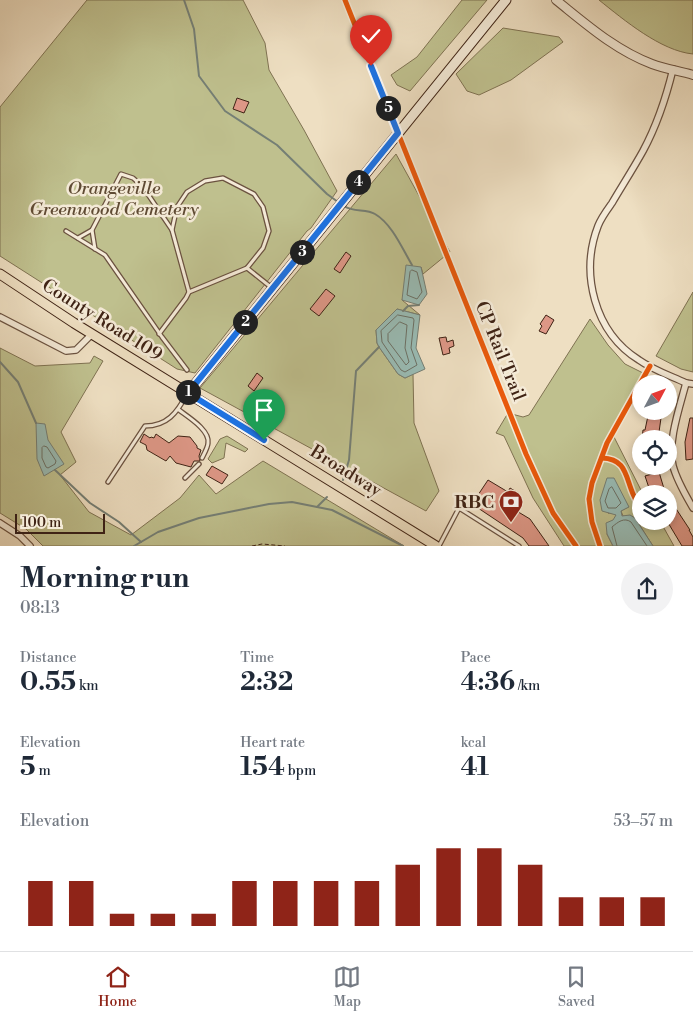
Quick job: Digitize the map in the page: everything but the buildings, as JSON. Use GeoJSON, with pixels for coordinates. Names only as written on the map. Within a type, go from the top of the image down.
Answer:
{"type":"FeatureCollection","features":[{"type":"Feature","properties":{"kind":"main road"},"geometry":{"type":"LineString","coordinates":[[188,393],[506,0]]}},
{"type":"Feature","properties":{"kind":"main road","name":"County Road 109"},"geometry":{"type":"LineString","coordinates":[[0,274],[188,393]]}},
{"type":"Feature","properties":{"kind":"main road","name":"Broadway"},"geometry":{"type":"LineString","coordinates":[[188,393],[437,546]]}},
{"type":"Feature","properties":{"kind":"street"},"geometry":{"type":"LineString","coordinates":[[556,0],[602,37],[627,52],[653,64],[693,75]]}},
{"type":"Feature","properties":{"kind":"street"},"geometry":{"type":"LineString","coordinates":[[673,69],[657,120],[643,151],[599,224],[590,260],[593,293],[599,310],[616,340],[638,360],[690,384],[671,446],[672,464],[679,485],[693,508]]}},
{"type":"Feature","properties":{"kind":"street"},"geometry":{"type":"LineString","coordinates":[[0,317],[66,351],[76,350],[92,334]]}},
{"type":"Feature","properties":{"kind":"street"},"geometry":{"type":"LineString","coordinates":[[0,523],[20,536],[30,546]]}},
{"type":"Feature","properties":{"kind":"lane"},"geometry":{"type":"LineString","coordinates":[[78,238],[92,230],[121,174],[133,178],[143,187],[172,230],[189,292]]}},
{"type":"Feature","properties":{"kind":"lane"},"geometry":{"type":"LineString","coordinates":[[159,334],[189,292],[247,268],[263,248],[269,231],[263,207],[254,194],[223,178],[205,181],[187,192],[177,207],[172,230]]}},
{"type":"Feature","properties":{"kind":"lane"},"geometry":{"type":"LineString","coordinates":[[92,230],[96,249]]}},
{"type":"Feature","properties":{"kind":"lane"},"geometry":{"type":"LineString","coordinates":[[66,232],[105,255],[186,370]]}},
{"type":"Feature","properties":{"kind":"lane"},"geometry":{"type":"LineString","coordinates":[[247,268],[273,288]]}},
{"type":"Feature","properties":{"kind":"lane"},"geometry":{"type":"LineString","coordinates":[[108,482],[145,426],[155,426],[170,419],[179,410],[188,393]]}},
{"type":"Feature","properties":{"kind":"lane"},"geometry":{"type":"LineString","coordinates":[[179,410],[198,424],[206,435],[209,442],[202,458]]}},
{"type":"Feature","properties":{"kind":"lane"},"geometry":{"type":"LineString","coordinates":[[185,478],[199,464]]}},
{"type":"Feature","properties":{"kind":"lane"},"geometry":{"type":"LineString","coordinates":[[437,546],[459,508],[519,546]]}},
{"type":"Feature","properties":{"kind":"path"},"geometry":{"type":"LineString","coordinates":[[252,546],[262,544],[284,546]]}},
{"type":"Feature","properties":{"kind":"green space","name":"Orangeville Greenwood Cemetery"},"geometry":{"type":"Polygon","coordinates":[[[87,0],[243,0],[265,43],[269,70],[337,191],[311,228],[195,373],[177,369],[0,256],[0,107],[87,0]]]}},
{"type":"Feature","properties":{"kind":"green space"},"geometry":{"type":"Polygon","coordinates":[[[462,0],[487,0],[410,91],[397,85],[391,75],[417,57],[462,0]]]}},
{"type":"Feature","properties":{"kind":"green space"},"geometry":{"type":"Polygon","coordinates":[[[599,0],[693,0],[693,54],[681,52],[656,41],[631,25],[599,0]]]}},
{"type":"Feature","properties":{"kind":"green space"},"geometry":{"type":"Polygon","coordinates":[[[503,28],[559,37],[563,42],[511,80],[479,95],[467,91],[456,74],[503,28]]]}},
{"type":"Feature","properties":{"kind":"green space"},"geometry":{"type":"Polygon","coordinates":[[[396,154],[450,252],[423,274],[421,267],[402,300],[420,315],[397,309],[376,330],[379,347],[398,374],[405,378],[413,374],[414,423],[439,491],[426,511],[200,388],[396,154]]]}},
{"type":"Feature","properties":{"kind":"green space"},"geometry":{"type":"Polygon","coordinates":[[[693,292],[693,372],[681,369],[656,356],[693,292]]]}},
{"type":"Feature","properties":{"kind":"green space"},"geometry":{"type":"Polygon","coordinates":[[[590,319],[608,345],[625,364],[645,374],[632,375],[632,396],[610,434],[614,437],[638,485],[632,485],[632,518],[623,516],[621,511],[628,507],[608,513],[617,515],[607,534],[613,546],[564,546],[533,498],[504,436],[496,433],[508,413],[523,417],[529,415],[590,319]]]}},
{"type":"Feature","properties":{"kind":"green space"},"geometry":{"type":"Polygon","coordinates":[[[0,348],[35,366],[90,363],[94,356],[103,361],[61,432],[76,462],[60,475],[89,512],[131,535],[180,498],[199,475],[216,494],[263,461],[404,546],[43,546],[26,529],[0,513],[0,348]]]}},
{"type":"Feature","properties":{"kind":"green space"},"geometry":{"type":"Polygon","coordinates":[[[227,436],[248,449],[245,452],[226,443],[224,458],[212,463],[208,459],[220,439],[227,436]]]}},
{"type":"Feature","properties":{"kind":"green space"},"geometry":{"type":"Polygon","coordinates":[[[643,530],[665,530],[674,546],[653,546],[643,530]]]}},
{"type":"Feature","properties":{"kind":"water"},"geometry":{"type":"Polygon","coordinates":[[[406,265],[421,267],[427,294],[419,305],[402,300],[406,265]]]}},
{"type":"Feature","properties":{"kind":"water"},"geometry":{"type":"Polygon","coordinates":[[[397,309],[420,315],[416,348],[425,369],[405,378],[398,374],[377,343],[376,330],[397,309]]]}},
{"type":"Feature","properties":{"kind":"water"},"geometry":{"type":"Polygon","coordinates":[[[36,423],[45,424],[48,440],[64,464],[44,476],[37,459],[36,423]]]}},
{"type":"Feature","properties":{"kind":"water"},"geometry":{"type":"Polygon","coordinates":[[[607,478],[614,478],[629,507],[621,511],[622,516],[632,516],[632,530],[643,530],[653,546],[613,546],[607,534],[606,523],[613,520],[616,515],[602,511],[600,500],[607,478]]]}},
{"type":"Feature","properties":{"kind":"waterway"},"geometry":{"type":"LineString","coordinates":[[184,0],[194,29],[199,76],[225,111],[277,145],[327,194],[338,202]]}},
{"type":"Feature","properties":{"kind":"waterway"},"geometry":{"type":"LineString","coordinates":[[344,206],[368,211],[381,218],[396,237],[412,265]]}},
{"type":"Feature","properties":{"kind":"waterway"},"geometry":{"type":"LineString","coordinates":[[403,311],[408,306],[419,305]]}},
{"type":"Feature","properties":{"kind":"waterway"},"geometry":{"type":"LineString","coordinates":[[343,480],[349,460],[356,371],[379,347]]}},
{"type":"Feature","properties":{"kind":"waterway"},"geometry":{"type":"LineString","coordinates":[[0,362],[18,382],[36,423]]}},
{"type":"Feature","properties":{"kind":"waterway"},"geometry":{"type":"LineString","coordinates":[[55,470],[90,503],[119,522],[141,542]]}},
{"type":"Feature","properties":{"kind":"waterway"},"geometry":{"type":"LineString","coordinates":[[317,507],[327,497]]}},
{"type":"Feature","properties":{"kind":"waterway"},"geometry":{"type":"LineString","coordinates":[[134,546],[158,532],[199,518],[269,504],[292,502],[332,510],[403,546]]}},
{"type":"Feature","properties":{"kind":"cycle path","name":"CP Rail Trail"},"geometry":{"type":"LineString","coordinates":[[345,0],[526,454],[553,513],[576,546]]}},
{"type":"Feature","properties":{"kind":"cycle path"},"geometry":{"type":"LineString","coordinates":[[600,546],[592,522],[589,499],[592,483],[607,443],[650,366]]}},
{"type":"Feature","properties":{"kind":"cycle path"},"geometry":{"type":"LineString","coordinates":[[602,458],[616,461],[624,469],[632,490]]}},
{"type":"Feature","properties":{"kind":"place","name":"RBC"},"geometry":{"type":"Point","coordinates":[511,523]}},
{"type":"Feature","properties":{"kind":"route"},"geometry":{"type":"LineString","coordinates":[[264,440],[188,393],[398,133],[371,66]]}}]}
